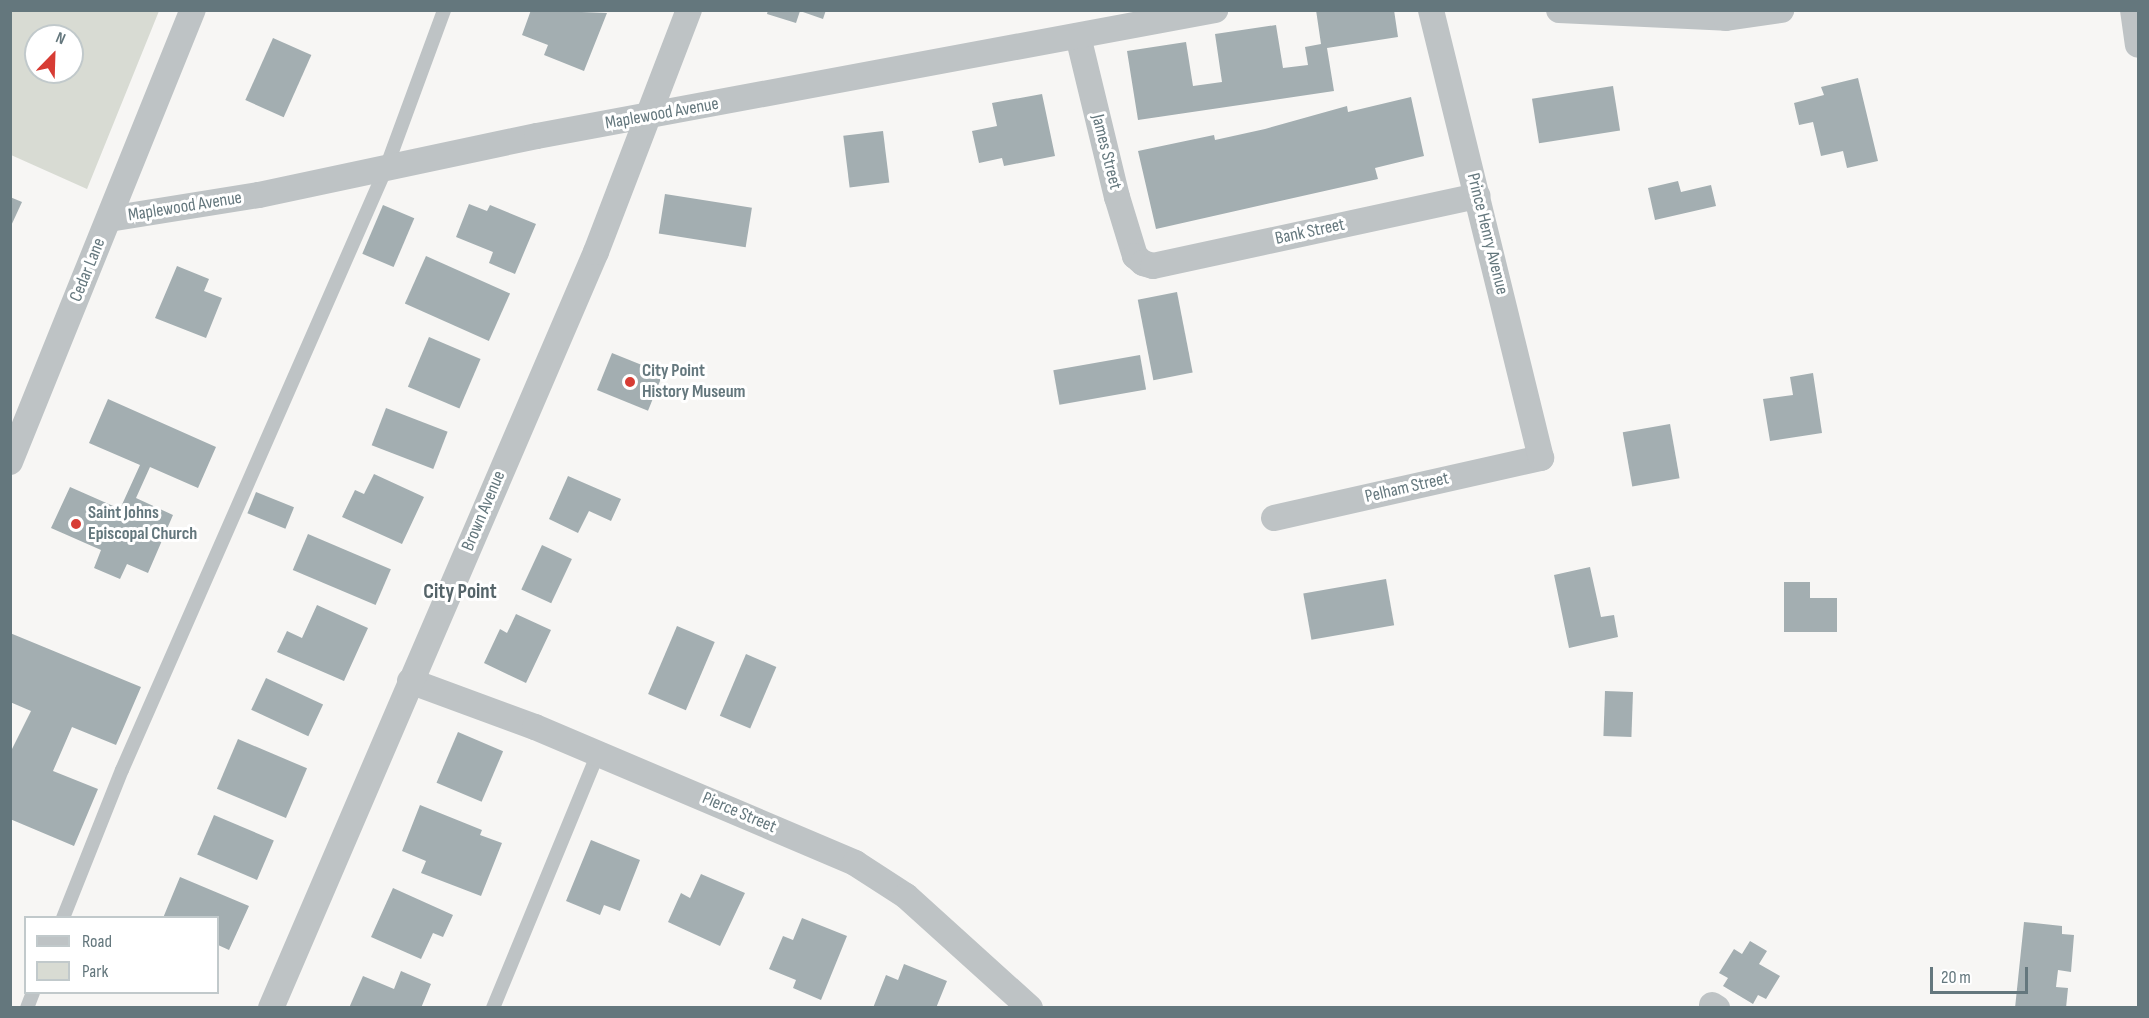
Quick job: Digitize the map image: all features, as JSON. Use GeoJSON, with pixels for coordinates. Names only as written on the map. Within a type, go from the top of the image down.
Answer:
{"type":"FeatureCollection","features":[{"type":"Feature","properties":{"kind":"street","name":"Cedar Lane"},"geometry":{"type":"LineString","coordinates":[[10,462],[193,10]]}},
{"type":"Feature","properties":{"kind":"street","name":"Brown Avenue"},"geometry":{"type":"LineString","coordinates":[[271,1008],[596,252],[689,10]]}},
{"type":"Feature","properties":{"kind":"street","name":"Maplewood Avenue"},"geometry":{"type":"LineString","coordinates":[[109,219],[259,195],[648,116],[1215,10]]}},
{"type":"Feature","properties":{"kind":"street","name":"Prince Henry Avenue"},"geometry":{"type":"LineString","coordinates":[[1431,10],[1541,458]]}},
{"type":"Feature","properties":{"kind":"street"},"geometry":{"type":"LineString","coordinates":[[1559,10],[1726,18],[1781,10]]}},
{"type":"Feature","properties":{"kind":"street"},"geometry":{"type":"LineString","coordinates":[[2133,10],[2139,45]]}},
{"type":"Feature","properties":{"kind":"street","name":"James Street"},"geometry":{"type":"LineString","coordinates":[[1078,36],[1117,197],[1135,256],[1143,263]]}},
{"type":"Feature","properties":{"kind":"street","name":"Bank Street"},"geometry":{"type":"LineString","coordinates":[[1143,263],[1153,266],[1478,196]]}},
{"type":"Feature","properties":{"kind":"street","name":"Pelham Street"},"geometry":{"type":"LineString","coordinates":[[1274,518],[1541,458]]}},
{"type":"Feature","properties":{"kind":"street","name":"Pierce Street"},"geometry":{"type":"LineString","coordinates":[[410,681],[598,753],[855,863],[885,880],[1021,1005]]}},
{"type":"Feature","properties":{"kind":"lane"},"geometry":{"type":"LineString","coordinates":[[64,916],[122,770],[386,168],[444,10]]}},
{"type":"Feature","properties":{"kind":"lane"},"geometry":{"type":"LineString","coordinates":[[494,1008],[598,753]]}},
{"type":"Feature","properties":{"kind":"lane"},"geometry":{"type":"LineString","coordinates":[[27,1008],[33,994]]}},
{"type":"Feature","properties":{"kind":"green space"},"geometry":{"type":"Polygon","coordinates":[[[11,10],[159,11],[87,189],[11,155],[11,10]]]}},
{"type":"Feature","properties":{"kind":"building"},"geometry":{"type":"Polygon","coordinates":[[[531,10],[607,13],[584,71],[544,55],[548,45],[522,35],[531,10]]]}},
{"type":"Feature","properties":{"kind":"building"},"geometry":{"type":"Polygon","coordinates":[[[768,10],[826,10],[823,19],[800,11],[796,23],[767,14],[768,10]]]}},
{"type":"Feature","properties":{"kind":"building"},"geometry":{"type":"Polygon","coordinates":[[[1316,10],[1394,10],[1398,37],[1327,48],[1334,91],[1138,120],[1127,51],[1186,42],[1193,86],[1222,82],[1215,34],[1276,25],[1283,68],[1308,65],[1305,47],[1321,44],[1316,10]]]}},
{"type":"Feature","properties":{"kind":"building"},"geometry":{"type":"Polygon","coordinates":[[[273,38],[311,55],[284,117],[245,100],[273,38]]]}},
{"type":"Feature","properties":{"kind":"building"},"geometry":{"type":"Polygon","coordinates":[[[1858,78],[1878,161],[1847,168],[1843,151],[1821,156],[1813,122],[1799,125],[1794,103],[1824,95],[1821,87],[1858,78]]]}},
{"type":"Feature","properties":{"kind":"building"},"geometry":{"type":"Polygon","coordinates":[[[1613,86],[1620,130],[1539,143],[1532,99],[1613,86]]]}},
{"type":"Feature","properties":{"kind":"building"},"geometry":{"type":"Polygon","coordinates":[[[1042,94],[1055,156],[1004,166],[1002,158],[979,163],[972,131],[997,126],[992,103],[1042,94]]]}},
{"type":"Feature","properties":{"kind":"building"},"geometry":{"type":"Polygon","coordinates":[[[1411,97],[1424,156],[1375,168],[1378,179],[1156,229],[1138,151],[1214,135],[1215,140],[1265,129],[1347,106],[1348,112],[1411,97]]]}},
{"type":"Feature","properties":{"kind":"building"},"geometry":{"type":"Polygon","coordinates":[[[883,131],[889,183],[850,187],[843,136],[883,131]]]}},
{"type":"Feature","properties":{"kind":"building"},"geometry":{"type":"Polygon","coordinates":[[[1678,181],[1681,192],[1711,185],[1716,206],[1655,220],[1648,188],[1678,181]]]}},
{"type":"Feature","properties":{"kind":"building"},"geometry":{"type":"Polygon","coordinates":[[[665,194],[752,208],[746,247],[659,234],[665,194]]]}},
{"type":"Feature","properties":{"kind":"building"},"geometry":{"type":"Polygon","coordinates":[[[10,197],[22,202],[10,228],[10,197]]]}},
{"type":"Feature","properties":{"kind":"building"},"geometry":{"type":"Polygon","coordinates":[[[469,204],[487,211],[490,205],[536,224],[515,274],[489,263],[493,252],[456,237],[469,204]]]}},
{"type":"Feature","properties":{"kind":"building"},"geometry":{"type":"Polygon","coordinates":[[[383,205],[414,218],[394,267],[362,254],[383,205]]]}},
{"type":"Feature","properties":{"kind":"building"},"geometry":{"type":"Polygon","coordinates":[[[426,256],[510,293],[489,341],[405,304],[426,256]]]}},
{"type":"Feature","properties":{"kind":"building"},"geometry":{"type":"Polygon","coordinates":[[[177,266],[209,279],[204,291],[222,298],[206,338],[155,318],[177,266]]]}},
{"type":"Feature","properties":{"kind":"building"},"geometry":{"type":"Polygon","coordinates":[[[1177,292],[1193,372],[1153,380],[1138,300],[1177,292]]]}},
{"type":"Feature","properties":{"kind":"building"},"geometry":{"type":"Polygon","coordinates":[[[429,337],[481,359],[459,409],[408,387],[429,337]]]}},
{"type":"Feature","properties":{"kind":"building","name":"City Point History Museum"},"geometry":{"type":"Polygon","coordinates":[[[612,353],[663,374],[648,411],[597,390],[612,353]]]}},
{"type":"Feature","properties":{"kind":"building"},"geometry":{"type":"Polygon","coordinates":[[[1140,355],[1146,389],[1059,405],[1053,370],[1140,355]]]}},
{"type":"Feature","properties":{"kind":"building"},"geometry":{"type":"Polygon","coordinates":[[[1813,373],[1822,433],[1770,441],[1763,399],[1793,395],[1790,377],[1813,373]]]}},
{"type":"Feature","properties":{"kind":"building"},"geometry":{"type":"Polygon","coordinates":[[[108,399],[216,447],[198,488],[150,467],[136,498],[173,515],[148,573],[127,564],[120,579],[94,568],[101,550],[51,528],[70,487],[120,509],[140,465],[89,443],[108,399]]]}},
{"type":"Feature","properties":{"kind":"building"},"geometry":{"type":"Polygon","coordinates":[[[386,408],[448,432],[433,469],[372,445],[386,408]]]}},
{"type":"Feature","properties":{"kind":"building"},"geometry":{"type":"Polygon","coordinates":[[[1670,424],[1680,478],[1632,486],[1623,432],[1670,424]]]}},
{"type":"Feature","properties":{"kind":"building"},"geometry":{"type":"Polygon","coordinates":[[[374,474],[424,497],[402,544],[342,517],[355,490],[364,494],[374,474]]]}},
{"type":"Feature","properties":{"kind":"building"},"geometry":{"type":"Polygon","coordinates":[[[568,476],[621,499],[611,521],[589,511],[578,533],[549,519],[568,476]]]}},
{"type":"Feature","properties":{"kind":"building"},"geometry":{"type":"Polygon","coordinates":[[[256,492],[294,507],[285,529],[247,513],[256,492]]]}},
{"type":"Feature","properties":{"kind":"building"},"geometry":{"type":"Polygon","coordinates":[[[308,534],[391,569],[376,605],[293,570],[308,534]]]}},
{"type":"Feature","properties":{"kind":"building"},"geometry":{"type":"Polygon","coordinates":[[[542,545],[572,559],[551,603],[521,589],[542,545]]]}},
{"type":"Feature","properties":{"kind":"building"},"geometry":{"type":"Polygon","coordinates":[[[1590,567],[1601,617],[1614,615],[1618,637],[1569,648],[1554,575],[1590,567]]]}},
{"type":"Feature","properties":{"kind":"building"},"geometry":{"type":"Polygon","coordinates":[[[1386,579],[1394,625],[1311,640],[1303,594],[1386,579]]]}},
{"type":"Feature","properties":{"kind":"building"},"geometry":{"type":"Polygon","coordinates":[[[1784,582],[1810,582],[1810,598],[1837,598],[1837,632],[1784,632],[1784,582]]]}},
{"type":"Feature","properties":{"kind":"building"},"geometry":{"type":"Polygon","coordinates":[[[317,605],[368,628],[344,681],[277,652],[287,631],[302,638],[317,605]]]}},
{"type":"Feature","properties":{"kind":"building"},"geometry":{"type":"Polygon","coordinates":[[[516,614],[551,630],[526,683],[484,663],[500,629],[507,633],[516,614]]]}},
{"type":"Feature","properties":{"kind":"building"},"geometry":{"type":"Polygon","coordinates":[[[677,626],[715,642],[686,710],[648,694],[677,626]]]}},
{"type":"Feature","properties":{"kind":"building"},"geometry":{"type":"Polygon","coordinates":[[[10,633],[141,687],[116,745],[72,727],[53,771],[98,789],[74,846],[10,819],[10,753],[31,711],[10,702],[10,633]]]}},
{"type":"Feature","properties":{"kind":"building"},"geometry":{"type":"Polygon","coordinates":[[[746,654],[776,667],[750,729],[720,716],[746,654]]]}},
{"type":"Feature","properties":{"kind":"building"},"geometry":{"type":"Polygon","coordinates":[[[266,678],[323,705],[308,736],[251,710],[266,678]]]}},
{"type":"Feature","properties":{"kind":"building"},"geometry":{"type":"Polygon","coordinates":[[[1605,691],[1633,692],[1631,737],[1603,736],[1605,691]]]}},
{"type":"Feature","properties":{"kind":"building"},"geometry":{"type":"Polygon","coordinates":[[[458,732],[503,751],[482,802],[437,783],[458,732]]]}},
{"type":"Feature","properties":{"kind":"building"},"geometry":{"type":"Polygon","coordinates":[[[238,739],[307,768],[286,818],[217,789],[238,739]]]}},
{"type":"Feature","properties":{"kind":"building"},"geometry":{"type":"Polygon","coordinates":[[[420,805],[482,830],[480,835],[502,843],[481,896],[421,873],[426,861],[402,851],[420,805]]]}},
{"type":"Feature","properties":{"kind":"building"},"geometry":{"type":"Polygon","coordinates":[[[214,815],[274,840],[257,880],[197,855],[214,815]]]}},
{"type":"Feature","properties":{"kind":"building"},"geometry":{"type":"Polygon","coordinates":[[[591,840],[640,860],[620,911],[604,905],[600,915],[566,901],[591,840]]]}},
{"type":"Feature","properties":{"kind":"building"},"geometry":{"type":"Polygon","coordinates":[[[701,874],[745,893],[720,946],[668,922],[681,893],[690,898],[701,874]]]}},
{"type":"Feature","properties":{"kind":"building"},"geometry":{"type":"Polygon","coordinates":[[[180,877],[249,906],[229,950],[219,945],[219,916],[164,916],[180,877]]]}},
{"type":"Feature","properties":{"kind":"building"},"geometry":{"type":"Polygon","coordinates":[[[393,888],[453,915],[443,937],[433,933],[421,959],[371,937],[393,888]]]}},
{"type":"Feature","properties":{"kind":"building"},"geometry":{"type":"Polygon","coordinates":[[[802,918],[847,936],[821,1000],[793,988],[796,980],[769,969],[783,936],[793,940],[802,918]]]}},
{"type":"Feature","properties":{"kind":"building"},"geometry":{"type":"Polygon","coordinates":[[[2024,922],[2062,926],[2062,934],[2074,935],[2071,972],[2058,970],[2056,987],[2068,988],[2066,1008],[2015,1008],[2024,922]]]}},
{"type":"Feature","properties":{"kind":"building"},"geometry":{"type":"Polygon","coordinates":[[[1750,941],[1767,951],[1759,964],[1780,976],[1766,999],[1758,995],[1753,1004],[1723,986],[1728,978],[1719,973],[1734,949],[1742,954],[1750,941]]]}},
{"type":"Feature","properties":{"kind":"building"},"geometry":{"type":"Polygon","coordinates":[[[904,964],[947,981],[936,1008],[873,1008],[886,975],[898,980],[904,964]]]}},
{"type":"Feature","properties":{"kind":"building"},"geometry":{"type":"Polygon","coordinates":[[[401,971],[431,984],[421,1008],[349,1008],[363,976],[394,989],[401,971]]]}},
{"type":"Feature","properties":{"kind":"place","name":"City Point History Museum"},"geometry":{"type":"Point","coordinates":[630,382]}},
{"type":"Feature","properties":{"kind":"place","name":"Saint Johns Episcopal Church"},"geometry":{"type":"Point","coordinates":[76,524]}},
{"type":"Feature","properties":{"kind":"district","name":"City Point"},"geometry":{"type":"Point","coordinates":[460,592]}}]}
